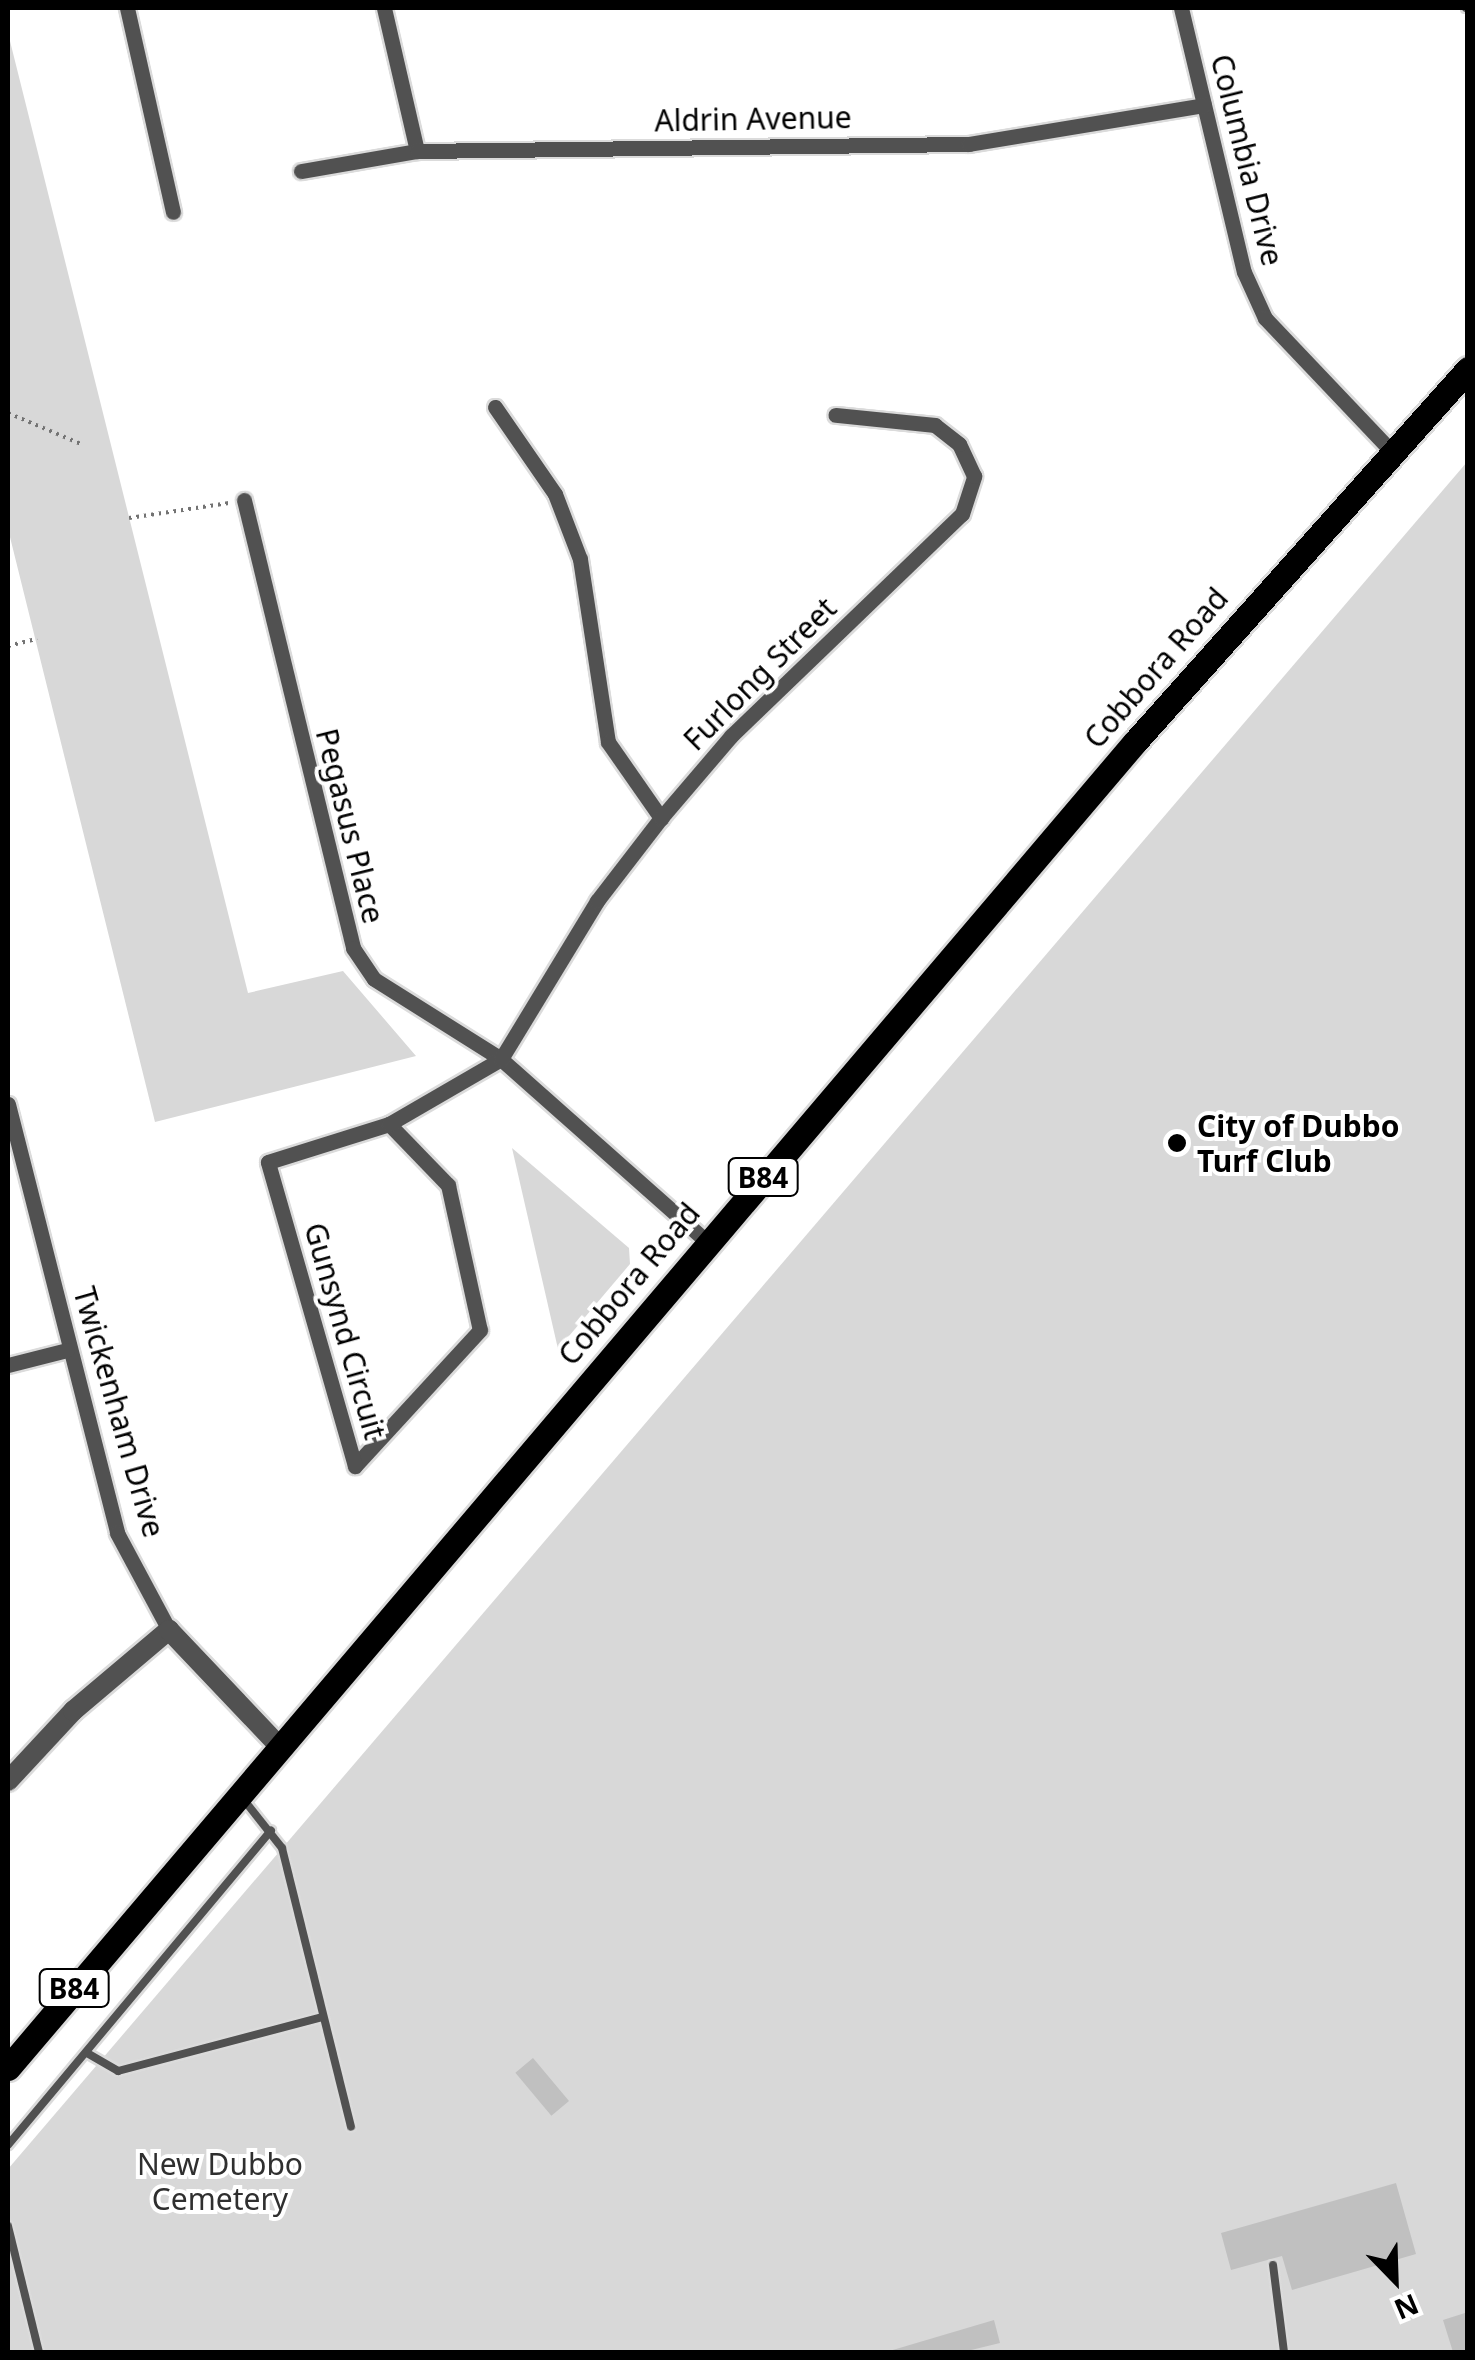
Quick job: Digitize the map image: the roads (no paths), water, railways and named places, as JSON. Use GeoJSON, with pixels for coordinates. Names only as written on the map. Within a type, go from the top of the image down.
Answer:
{"type":"FeatureCollection","features":[{"type":"Feature","properties":{"kind":"main road","name":"Cobbora Road"},"geometry":{"type":"LineString","coordinates":[[8,2068],[707,1242],[1468,369]]}},
{"type":"Feature","properties":{"kind":"street"},"geometry":{"type":"LineString","coordinates":[[127,8],[173,212]]}},
{"type":"Feature","properties":{"kind":"street"},"geometry":{"type":"LineString","coordinates":[[384,8],[417,151]]}},
{"type":"Feature","properties":{"kind":"street","name":"Columbia Drive"},"geometry":{"type":"LineString","coordinates":[[1181,8],[1244,272],[1265,318],[1392,452]]}},
{"type":"Feature","properties":{"kind":"street","name":"Aldrin Avenue"},"geometry":{"type":"LineString","coordinates":[[301,171],[417,151],[968,144],[1204,105]]}},
{"type":"Feature","properties":{"kind":"street"},"geometry":{"type":"LineString","coordinates":[[495,407],[555,494],[580,559],[608,742],[661,818]]}},
{"type":"Feature","properties":{"kind":"street","name":"Furlong Street"},"geometry":{"type":"LineString","coordinates":[[501,1059],[598,900],[661,818],[731,736],[962,514],[974,476],[947,434],[935,426],[836,415]]}},
{"type":"Feature","properties":{"kind":"street","name":"Pegasus Place"},"geometry":{"type":"LineString","coordinates":[[244,500],[352,948],[374,979],[501,1059],[707,1242]]}},
{"type":"Feature","properties":{"kind":"street","name":"Gunsynd Circuit"},"geometry":{"type":"LineString","coordinates":[[390,1124],[448,1184],[480,1330],[355,1466],[268,1162],[390,1124],[501,1059]]}},
{"type":"Feature","properties":{"kind":"street","name":"Twickenham Drive"},"geometry":{"type":"LineString","coordinates":[[8,1106],[67,1350],[117,1534],[168,1630],[279,1746]]}},
{"type":"Feature","properties":{"kind":"street"},"geometry":{"type":"LineString","coordinates":[[8,1365],[67,1350]]}},
{"type":"Feature","properties":{"kind":"street"},"geometry":{"type":"LineString","coordinates":[[8,1781],[72,1712],[168,1630]]}},
{"type":"Feature","properties":{"kind":"lane"},"geometry":{"type":"LineString","coordinates":[[238,1792],[271,1831],[351,2127]]}},
{"type":"Feature","properties":{"kind":"lane"},"geometry":{"type":"LineString","coordinates":[[8,2146],[271,1831]]}},
{"type":"Feature","properties":{"kind":"lane"},"geometry":{"type":"LineString","coordinates":[[87,2053],[118,2071],[323,2017]]}},
{"type":"Feature","properties":{"kind":"lane"},"geometry":{"type":"LineString","coordinates":[[8,2226],[39,2352]]}},
{"type":"Feature","properties":{"kind":"lane"},"geometry":{"type":"LineString","coordinates":[[1273,2264],[1284,2352]]}},
{"type":"Feature","properties":{"kind":"place","name":"City of Dubbo Turf Club"},"geometry":{"type":"Point","coordinates":[1177,1143]}},
{"type":"Feature","properties":{"kind":"park label","name":"New Dubbo Cemetery"},"geometry":{"type":"Point","coordinates":[220,2181]}}]}
